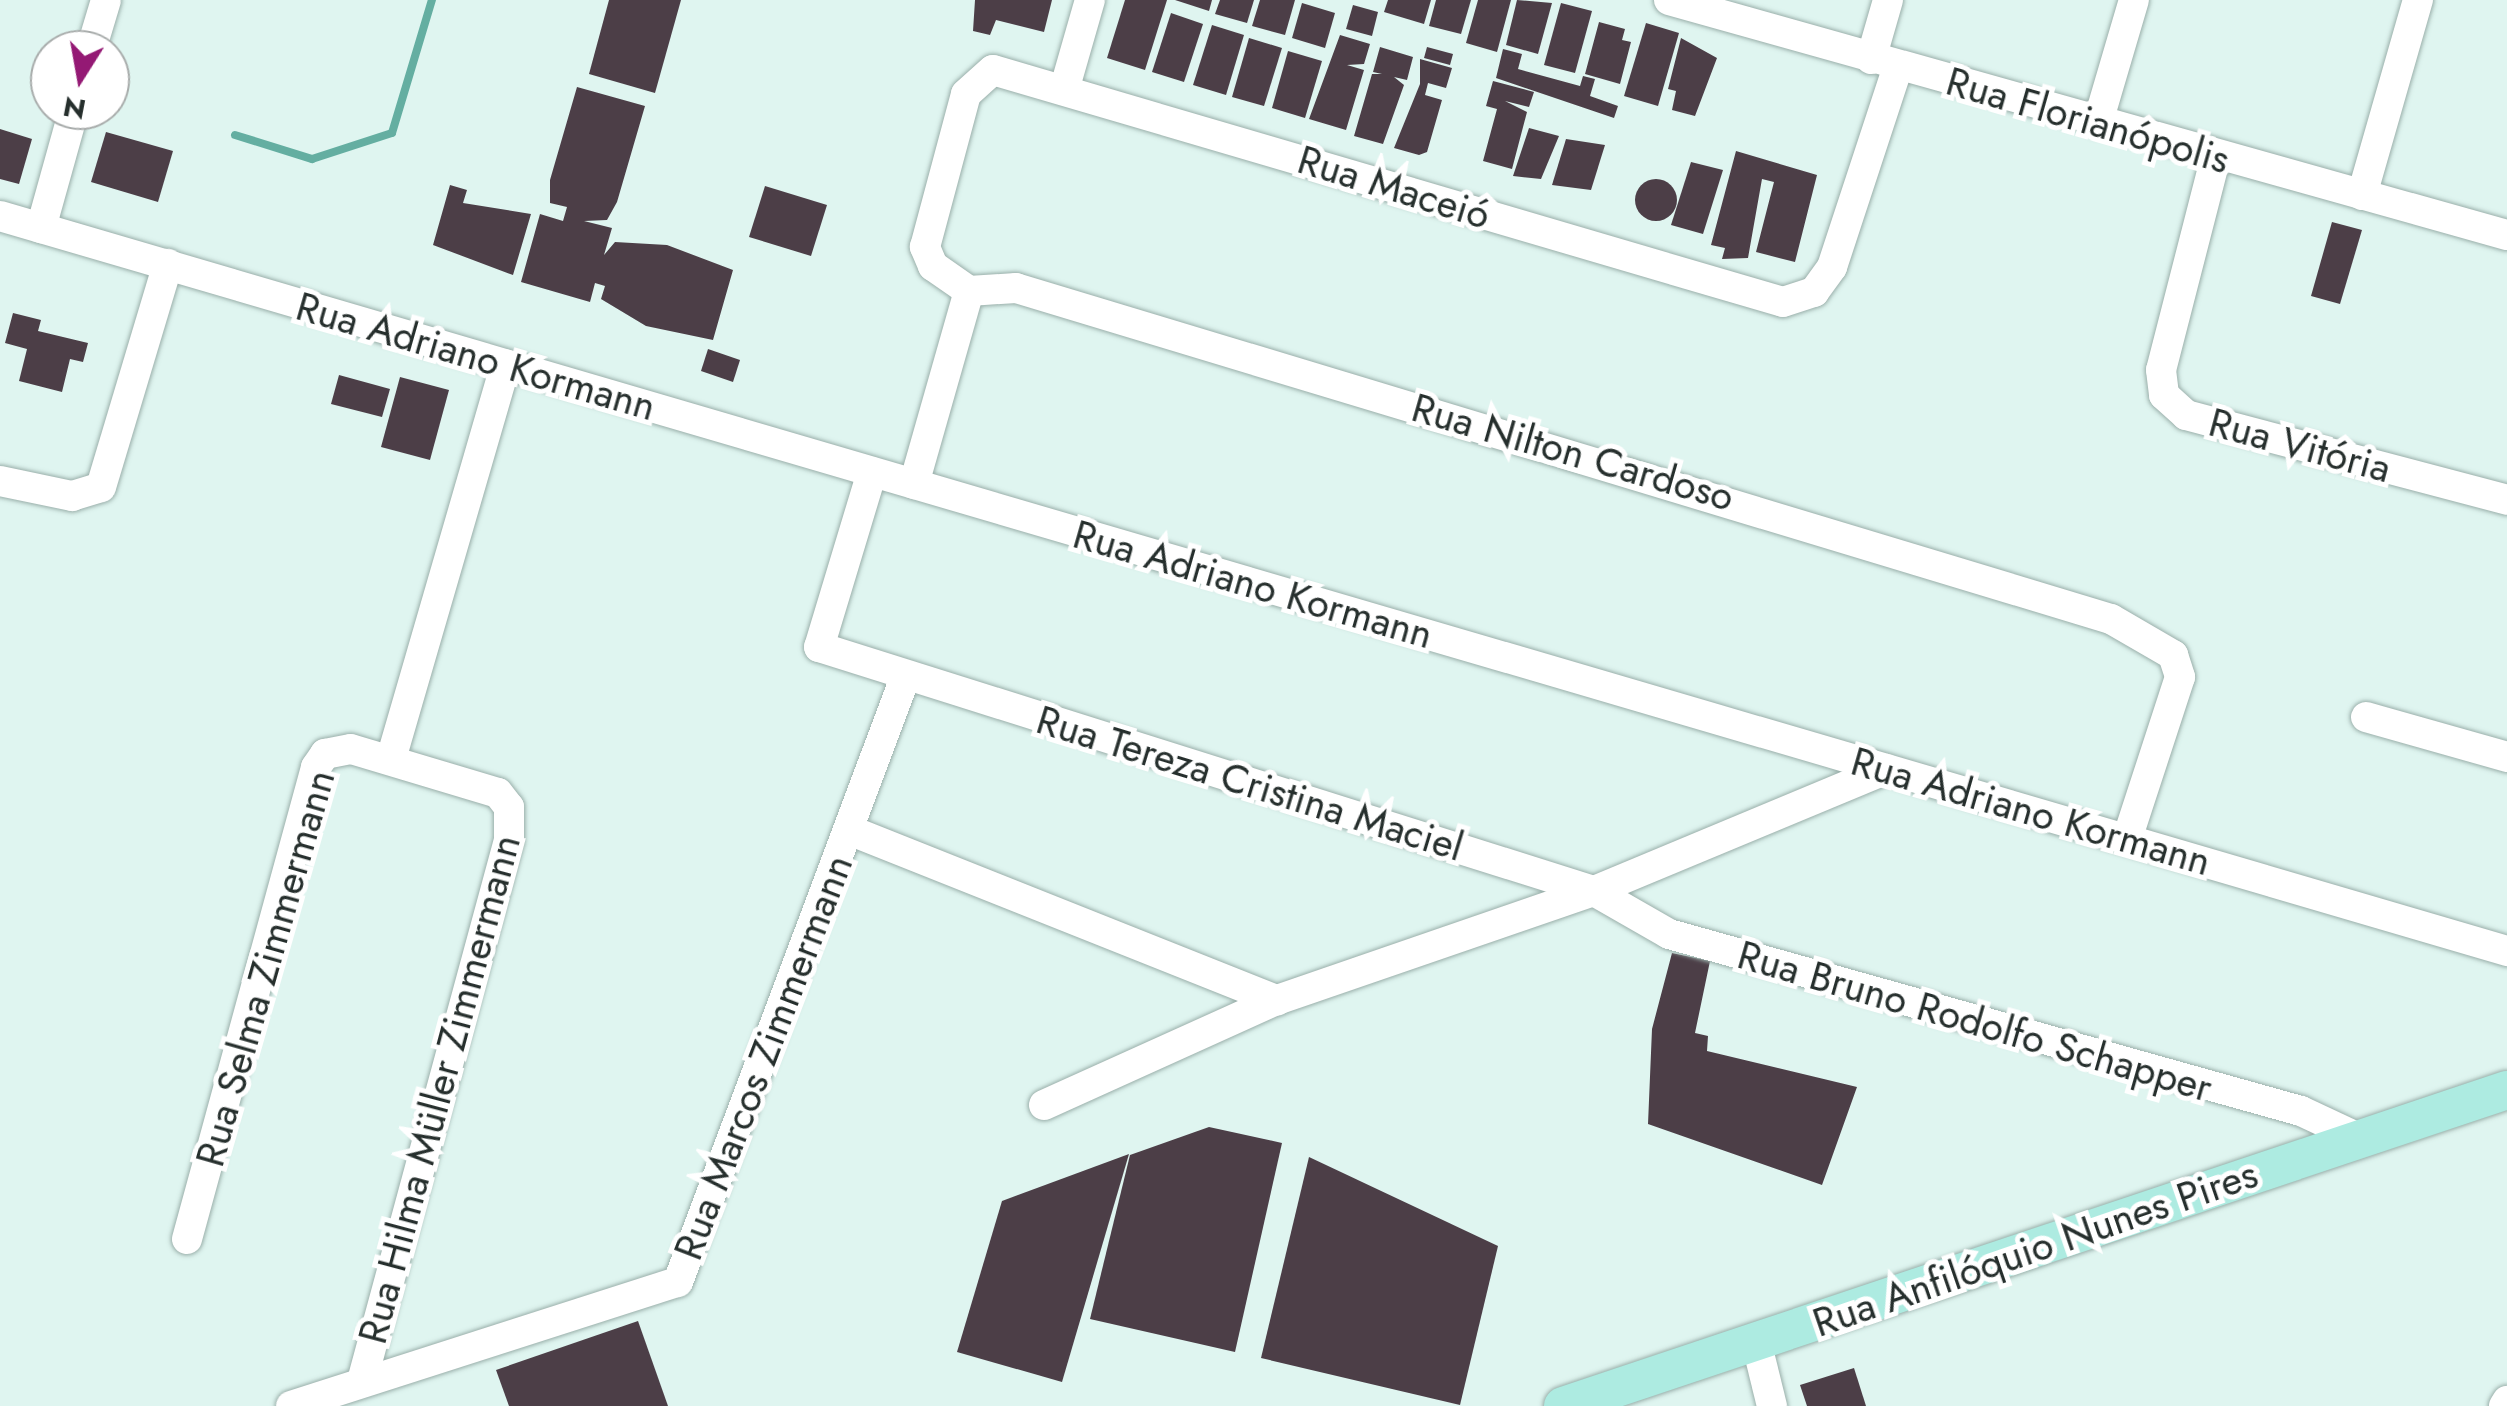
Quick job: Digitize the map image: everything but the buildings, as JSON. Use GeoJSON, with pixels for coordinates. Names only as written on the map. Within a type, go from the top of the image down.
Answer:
{"type":"FeatureCollection","features":[{"type":"Feature","properties":{"kind":"main road","name":"Rua Anfilóquio Nunes Pires"},"geometry":{"type":"LineString","coordinates":[[1563,1406],[2507,1090]]}},
{"type":"Feature","properties":{"kind":"street"},"geometry":{"type":"LineString","coordinates":[[98,30],[106,0]]}},
{"type":"Feature","properties":{"kind":"street"},"geometry":{"type":"LineString","coordinates":[[1065,88],[1090,0]]}},
{"type":"Feature","properties":{"kind":"street","name":"Rua Florianópolis"},"geometry":{"type":"LineString","coordinates":[[1669,0],[2507,236]]}},
{"type":"Feature","properties":{"kind":"street","name":"Rua Maceió"},"geometry":{"type":"LineString","coordinates":[[969,291],[932,266],[925,248],[969,87],[1000,70],[1783,302],[1814,292],[1832,267],[1884,63],[1888,0]]}},
{"type":"Feature","properties":{"kind":"street"},"geometry":{"type":"LineString","coordinates":[[2098,122],[2134,0]]}},
{"type":"Feature","properties":{"kind":"street"},"geometry":{"type":"LineString","coordinates":[[2362,195],[2418,0]]}},
{"type":"Feature","properties":{"kind":"street"},"geometry":{"type":"LineString","coordinates":[[41,228],[68,130]]}},
{"type":"Feature","properties":{"kind":"street","name":"Rua Vitória"},"geometry":{"type":"LineString","coordinates":[[2216,156],[2161,370],[2164,395],[2186,415],[2507,500]]}},
{"type":"Feature","properties":{"kind":"street","name":"Rua Adriano Kormann"},"geometry":{"type":"LineString","coordinates":[[0,216],[2507,951]]}},
{"type":"Feature","properties":{"kind":"street"},"geometry":{"type":"LineString","coordinates":[[0,481],[72,496],[102,487],[168,264]]}},
{"type":"Feature","properties":{"kind":"street","name":"Rua Nilton Cardoso"},"geometry":{"type":"LineString","coordinates":[[969,291],[1016,288],[2111,618],[2173,655],[2180,676],[2128,840]]}},
{"type":"Feature","properties":{"kind":"street"},"geometry":{"type":"LineString","coordinates":[[914,484],[969,291]]}},
{"type":"Feature","properties":{"kind":"street","name":"Rua Selma Zimmermann"},"geometry":{"type":"LineString","coordinates":[[187,1239],[316,767],[338,748],[392,759],[506,364]]}},
{"type":"Feature","properties":{"kind":"street","name":"Rua Tereza Cristina Maciel"},"geometry":{"type":"LineString","coordinates":[[872,472],[819,646],[1594,891]]}},
{"type":"Feature","properties":{"kind":"street","name":"Rua Marcos Zimmermann"},"geometry":{"type":"LineString","coordinates":[[291,1406],[678,1282],[906,676]]}},
{"type":"Feature","properties":{"kind":"street"},"geometry":{"type":"LineString","coordinates":[[2366,717],[2507,757]]}},
{"type":"Feature","properties":{"kind":"street","name":"Rua Hilma Müller Zimmermann"},"geometry":{"type":"LineString","coordinates":[[362,1381],[513,825],[498,793],[392,759]]}},
{"type":"Feature","properties":{"kind":"street"},"geometry":{"type":"LineString","coordinates":[[1044,1105],[1277,1000],[1594,891],[1887,770]]}},
{"type":"Feature","properties":{"kind":"street"},"geometry":{"type":"LineString","coordinates":[[849,830],[1277,1000]]}},
{"type":"Feature","properties":{"kind":"street","name":"Rua Bruno Rodolfo Schapper"},"geometry":{"type":"LineString","coordinates":[[1594,891],[1669,934],[2301,1111],[2360,1139]]}},
{"type":"Feature","properties":{"kind":"street"},"geometry":{"type":"LineString","coordinates":[[1756,1342],[1772,1406]]}},
{"type":"Feature","properties":{"kind":"waterway"},"geometry":{"type":"LineString","coordinates":[[235,135],[312,159],[392,133],[432,0]]}}]}
